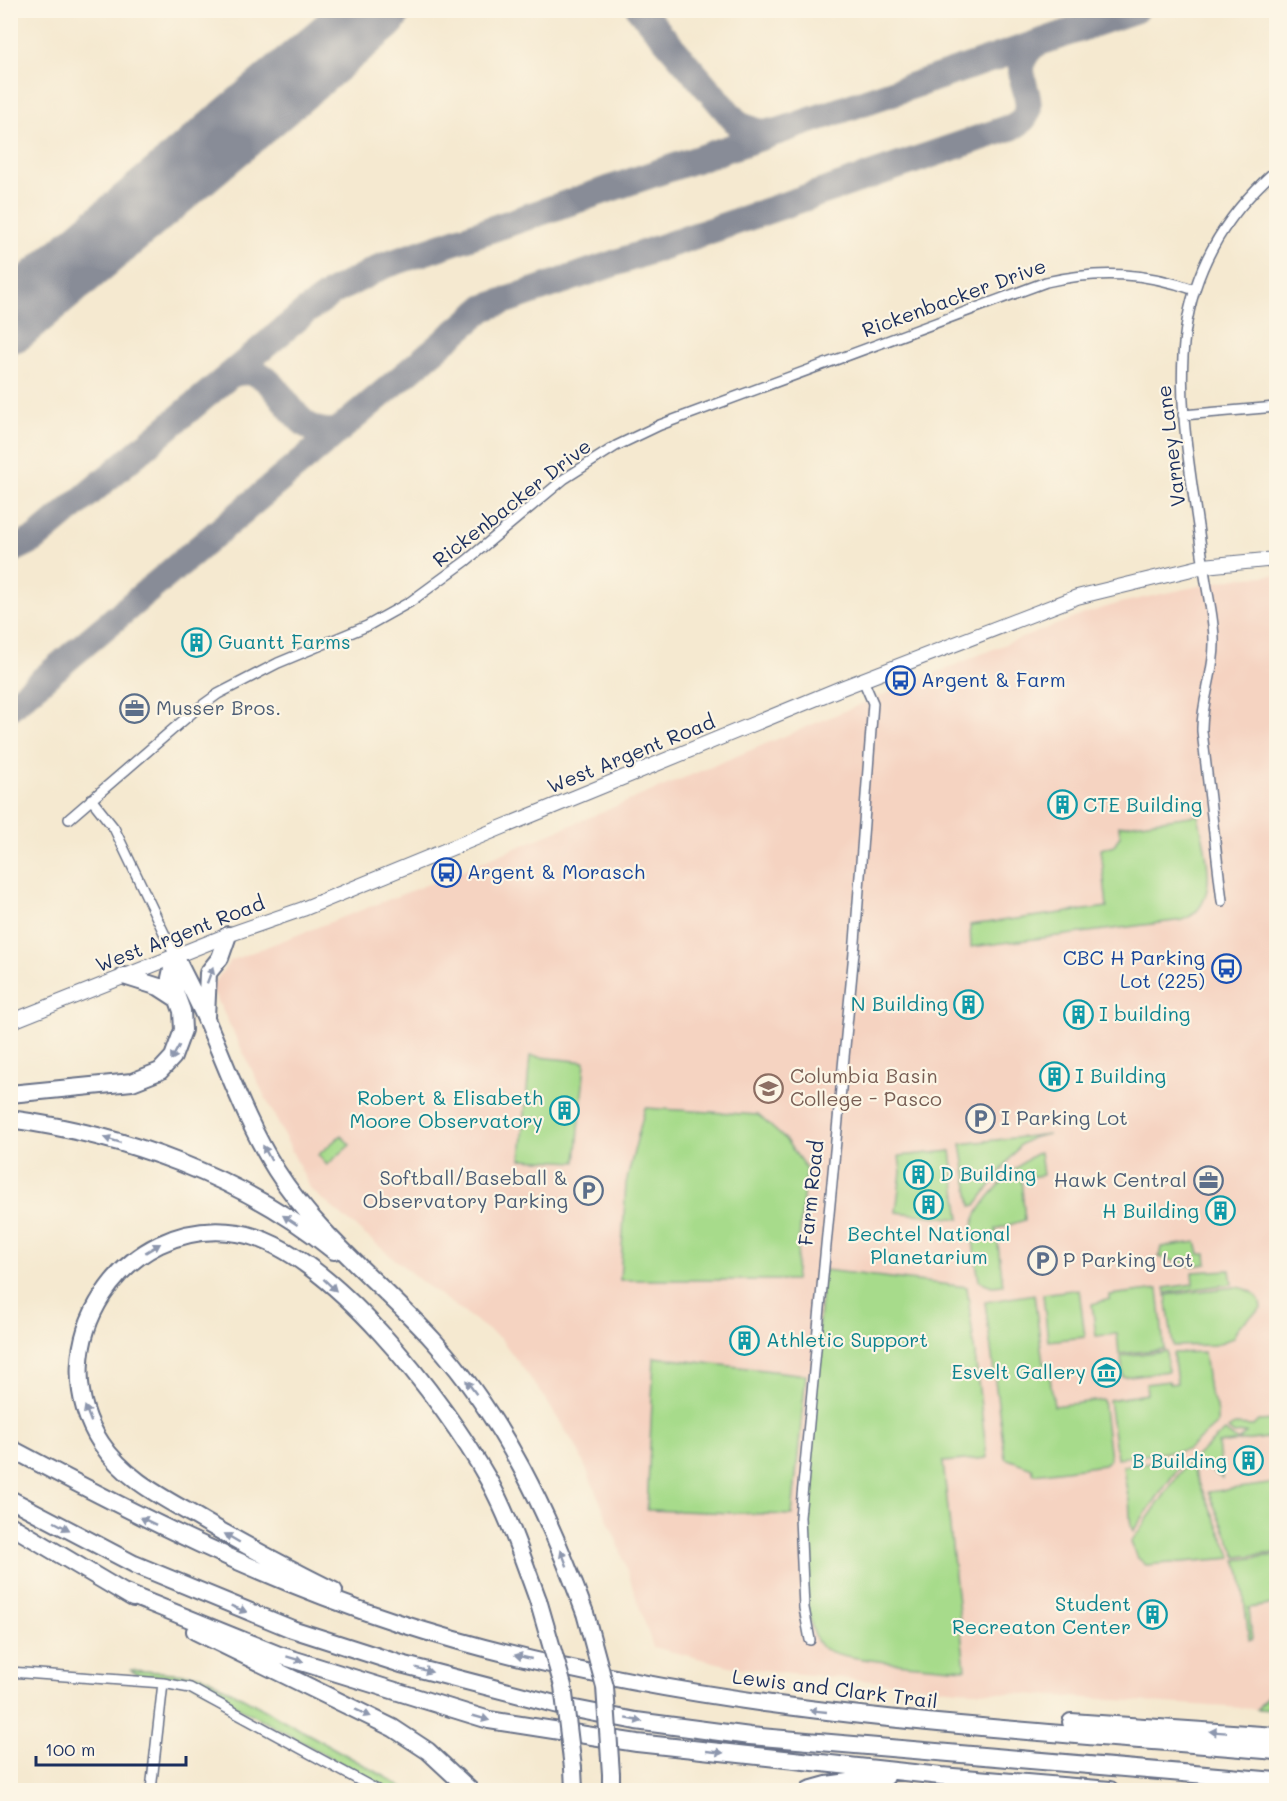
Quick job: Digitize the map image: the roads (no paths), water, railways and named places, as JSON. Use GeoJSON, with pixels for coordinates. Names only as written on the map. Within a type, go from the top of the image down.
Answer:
{"type":"FeatureCollection","features":[{"type":"Feature","properties":{"kind":"highway"},"geometry":{"type":"LineString","coordinates":[[206,1018],[208,973],[220,958],[228,935]]}},
{"type":"Feature","properties":{"kind":"highway"},"geometry":{"type":"LineString","coordinates":[[10,1094],[132,1082],[160,1071],[173,1057],[181,1038],[182,1011],[170,978],[175,956]]}},
{"type":"Feature","properties":{"kind":"highway"},"geometry":{"type":"LineString","coordinates":[[175,956],[206,1018],[237,1098],[276,1171],[321,1227],[387,1292],[458,1369],[500,1428],[546,1515],[585,1613],[605,1687],[611,1782]]}},
{"type":"Feature","properties":{"kind":"highway"},"geometry":{"type":"LineString","coordinates":[[124,976],[159,987],[176,998]]}},
{"type":"Feature","properties":{"kind":"highway"},"geometry":{"type":"LineString","coordinates":[[10,1119],[110,1139],[209,1176],[271,1208],[301,1227],[387,1292]]}},
{"type":"Feature","properties":{"kind":"highway"},"geometry":{"type":"LineString","coordinates":[[396,1622],[249,1548],[144,1487],[121,1467],[101,1443],[81,1391],[81,1346],[96,1303],[126,1265],[160,1243],[197,1233],[238,1233],[278,1246],[311,1268],[368,1320],[415,1372],[458,1429],[494,1491],[517,1542],[538,1600],[563,1686],[574,1791]]}},
{"type":"Feature","properties":{"kind":"highway"},"geometry":{"type":"LineString","coordinates":[[10,1448],[133,1514],[226,1558],[289,1584],[396,1622]]}},
{"type":"Feature","properties":{"kind":"highway"},"geometry":{"type":"LineString","coordinates":[[10,1499],[134,1564],[250,1613],[401,1664],[570,1708],[636,1721],[750,1736],[1276,1781]]}},
{"type":"Feature","properties":{"kind":"highway"},"geometry":{"type":"LineString","coordinates":[[10,1525],[123,1592],[244,1656],[393,1728],[428,1751],[470,1791]]}},
{"type":"Feature","properties":{"kind":"highway"},"geometry":{"type":"LineString","coordinates":[[123,1592],[290,1658],[489,1720],[637,1743],[941,1776],[1110,1791]]}},
{"type":"Feature","properties":{"kind":"highway","name":"Lewis and Clark Trail"},"geometry":{"type":"LineString","coordinates":[[396,1622],[505,1653],[589,1672],[773,1706],[1276,1751]]}},
{"type":"Feature","properties":{"kind":"highway"},"geometry":{"type":"LineString","coordinates":[[876,1717],[891,1710],[1276,1736]]}},
{"type":"Feature","properties":{"kind":"highway"},"geometry":{"type":"LineString","coordinates":[[809,1791],[827,1785],[883,1777],[941,1776]]}},
{"type":"Feature","properties":{"kind":"main road","name":"West Argent Road"},"geometry":{"type":"LineString","coordinates":[[10,1022],[228,935],[303,909],[863,680],[1077,597],[1204,566],[1276,560]]}},
{"type":"Feature","properties":{"kind":"street","name":"Varney Lane"},"geometry":{"type":"LineString","coordinates":[[1222,902],[1202,731],[1203,707],[1214,641],[1183,415],[1181,370],[1183,338],[1195,291],[1210,254],[1235,214],[1276,170]]}},
{"type":"Feature","properties":{"kind":"street","name":"Rickenbacker Drive"},"geometry":{"type":"LineString","coordinates":[[69,819],[193,712],[218,694],[278,663],[367,626],[410,602],[466,561],[564,479],[640,434],[1046,282],[1093,274],[1123,274],[1154,277],[1195,291]]}},
{"type":"Feature","properties":{"kind":"street"},"geometry":{"type":"LineString","coordinates":[[1183,415],[1276,407]]}},
{"type":"Feature","properties":{"kind":"street","name":"Farm Road"},"geometry":{"type":"LineString","coordinates":[[810,1640],[804,1608],[800,1517],[833,1145],[855,942],[873,703],[863,680]]}},
{"type":"Feature","properties":{"kind":"street"},"geometry":{"type":"LineString","coordinates":[[91,799],[119,837],[175,956]]}},
{"type":"Feature","properties":{"kind":"street"},"geometry":{"type":"LineString","coordinates":[[10,1672],[163,1683],[202,1694],[377,1791]]}},
{"type":"Feature","properties":{"kind":"street"},"geometry":{"type":"LineString","coordinates":[[151,1791],[163,1683]]}},
{"type":"Feature","properties":{"kind":"place","name":"Guantt Farms"},"geometry":{"type":"Point","coordinates":[197,642]}},
{"type":"Feature","properties":{"kind":"place","name":"Argent & Farm"},"geometry":{"type":"Point","coordinates":[900,680]}},
{"type":"Feature","properties":{"kind":"place","name":"Musser Bros."},"geometry":{"type":"Point","coordinates":[135,708]}},
{"type":"Feature","properties":{"kind":"place","name":"CTE Building"},"geometry":{"type":"Point","coordinates":[1062,805]}},
{"type":"Feature","properties":{"kind":"place","name":"Argent & Morasch"},"geometry":{"type":"Point","coordinates":[446,872]}},
{"type":"Feature","properties":{"kind":"place","name":"CBC H Parking Lot (225)"},"geometry":{"type":"Point","coordinates":[1226,969]}},
{"type":"Feature","properties":{"kind":"place","name":"N Building"},"geometry":{"type":"Point","coordinates":[969,1004]}},
{"type":"Feature","properties":{"kind":"place","name":"I building"},"geometry":{"type":"Point","coordinates":[1078,1014]}},
{"type":"Feature","properties":{"kind":"place","name":"I Building"},"geometry":{"type":"Point","coordinates":[1054,1076]}},
{"type":"Feature","properties":{"kind":"place","name":"Columbia Basin College - Pasco"},"geometry":{"type":"Point","coordinates":[769,1088]}},
{"type":"Feature","properties":{"kind":"place","name":"Robert & Elisabeth Moore Observatory"},"geometry":{"type":"Point","coordinates":[564,1110]}},
{"type":"Feature","properties":{"kind":"place","name":"I Parking Lot"},"geometry":{"type":"Point","coordinates":[980,1118]}},
{"type":"Feature","properties":{"kind":"place","name":"D Building"},"geometry":{"type":"Point","coordinates":[919,1174]}},
{"type":"Feature","properties":{"kind":"place","name":"Hawk Central"},"geometry":{"type":"Point","coordinates":[1208,1180]}},
{"type":"Feature","properties":{"kind":"place","name":"Softball/Baseball & Observatory Parking"},"geometry":{"type":"Point","coordinates":[589,1190]}},
{"type":"Feature","properties":{"kind":"place","name":"Bechtel National Planetarium"},"geometry":{"type":"Point","coordinates":[929,1204]}},
{"type":"Feature","properties":{"kind":"place","name":"H Building"},"geometry":{"type":"Point","coordinates":[1220,1211]}},
{"type":"Feature","properties":{"kind":"place","name":"P Parking Lot"},"geometry":{"type":"Point","coordinates":[1042,1260]}},
{"type":"Feature","properties":{"kind":"place","name":"Athletic Support"},"geometry":{"type":"Point","coordinates":[745,1340]}},
{"type":"Feature","properties":{"kind":"place","name":"Esvelt Gallery"},"geometry":{"type":"Point","coordinates":[1107,1372]}},
{"type":"Feature","properties":{"kind":"place","name":"B Building"},"geometry":{"type":"Point","coordinates":[1248,1461]}},
{"type":"Feature","properties":{"kind":"place","name":"Student Recreaton Center"},"geometry":{"type":"Point","coordinates":[1152,1615]}}]}
